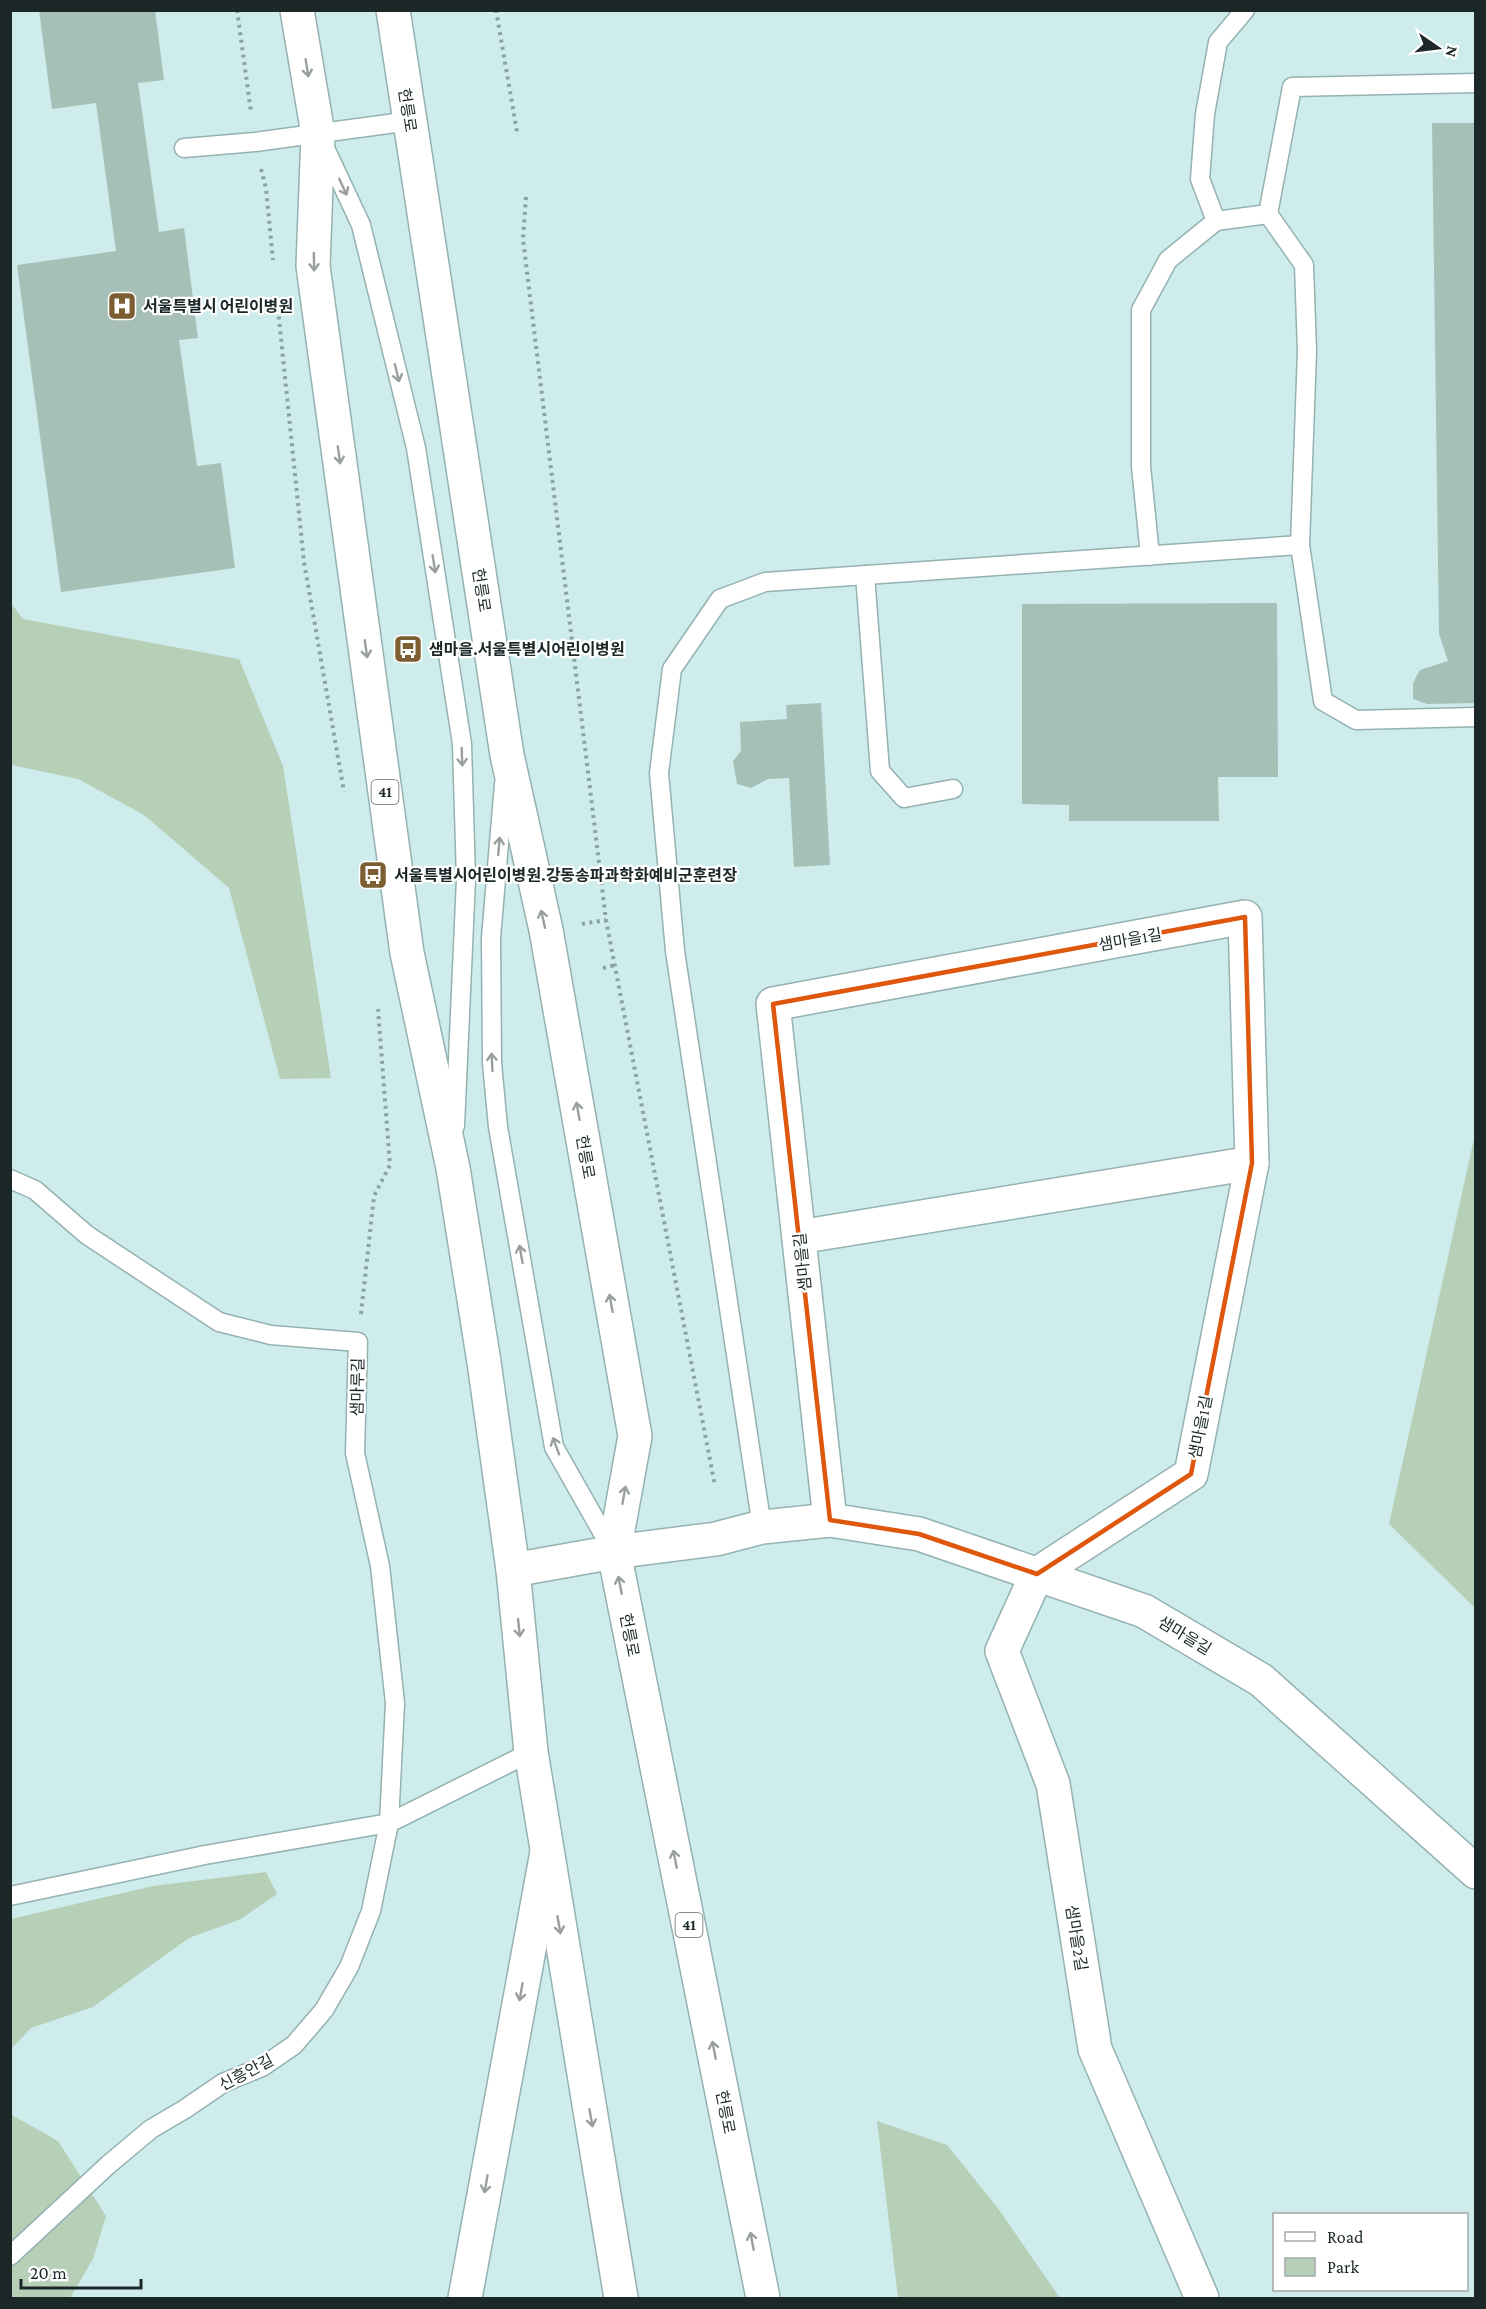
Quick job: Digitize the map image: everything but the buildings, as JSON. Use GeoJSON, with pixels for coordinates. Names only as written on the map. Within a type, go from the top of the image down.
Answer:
{"type":"FeatureCollection","features":[{"type":"Feature","properties":{"kind":"main road","name":"41"},"geometry":{"type":"LineString","coordinates":[[297,10],[318,134],[313,266],[407,953],[453,1168],[484,1362],[513,1570],[531,1752],[621,2298]]}},
{"type":"Feature","properties":{"kind":"main road","name":"헌릉로"},"geometry":{"type":"LineString","coordinates":[[393,10],[507,755],[546,930],[635,1436],[614,1552],[763,2298]]}},
{"type":"Feature","properties":{"kind":"main road","name":"샘마을1길"},"geometry":{"type":"LineString","coordinates":[[773,1004],[1245,917],[1252,1163],[1191,1474],[1036,1574]]}},
{"type":"Feature","properties":{"kind":"main road","name":"샘마을길"},"geometry":{"type":"LineString","coordinates":[[773,1004],[830,1520]]}},
{"type":"Feature","properties":{"kind":"main road"},"geometry":{"type":"LineString","coordinates":[[799,1237],[1252,1163]]}},
{"type":"Feature","properties":{"kind":"main road","name":"샘마을길"},"geometry":{"type":"LineString","coordinates":[[513,1570],[614,1552],[716,1539],[762,1527],[830,1520],[919,1534],[1144,1611],[1261,1680],[1476,1872]]}},
{"type":"Feature","properties":{"kind":"main road","name":"샘마을2길"},"geometry":{"type":"LineString","coordinates":[[1036,1574],[1002,1651],[1053,1784],[1095,2049],[1202,2298]]}},
{"type":"Feature","properties":{"kind":"main road"},"geometry":{"type":"LineString","coordinates":[[465,2298],[547,1852]]}},
{"type":"Feature","properties":{"kind":"lane"},"geometry":{"type":"LineString","coordinates":[[1216,221],[1200,179],[1205,114],[1218,42],[1245,10]]}},
{"type":"Feature","properties":{"kind":"lane"},"geometry":{"type":"LineString","coordinates":[[1476,83],[1292,87],[1268,214],[1304,265],[1307,351],[1300,545],[1323,701],[1356,720],[1476,717]]}},
{"type":"Feature","properties":{"kind":"lane"},"geometry":{"type":"LineString","coordinates":[[184,148],[255,142],[410,121]]}},
{"type":"Feature","properties":{"kind":"lane"},"geometry":{"type":"LineString","coordinates":[[318,134],[361,225],[416,448],[462,744],[466,879],[453,1168]]}},
{"type":"Feature","properties":{"kind":"lane"},"geometry":{"type":"LineString","coordinates":[[1150,556],[1141,466],[1141,310],[1168,260],[1216,221],[1268,214]]}},
{"type":"Feature","properties":{"kind":"lane"},"geometry":{"type":"LineString","coordinates":[[762,1527],[675,951],[659,773],[672,669],[720,599],[765,582],[1300,545]]}},
{"type":"Feature","properties":{"kind":"lane"},"geometry":{"type":"LineString","coordinates":[[865,575],[880,771],[904,798],[953,789]]}},
{"type":"Feature","properties":{"kind":"lane"},"geometry":{"type":"LineString","coordinates":[[507,755],[490,938],[492,1063],[498,1127],[554,1447],[614,1552]]}},
{"type":"Feature","properties":{"kind":"lane","name":"샘마루길"},"geometry":{"type":"LineString","coordinates":[[10,1179],[35,1190],[87,1235],[219,1322],[272,1335],[358,1342],[356,1452],[380,1566],[395,1703],[389,1823]]}},
{"type":"Feature","properties":{"kind":"lane"},"geometry":{"type":"LineString","coordinates":[[10,1896],[205,1855],[389,1823],[531,1752]]}},
{"type":"Feature","properties":{"kind":"lane","name":"신흥안길"},"geometry":{"type":"LineString","coordinates":[[10,2256],[108,2165],[151,2129],[223,2083],[262,2067],[294,2045],[324,2010],[349,1967],[371,1911],[389,1823]]}},
{"type":"Feature","properties":{"kind":"path"},"geometry":{"type":"LineString","coordinates":[[237,10],[255,142],[266,188],[274,270]]}},
{"type":"Feature","properties":{"kind":"path"},"geometry":{"type":"LineString","coordinates":[[496,10],[517,132]]}},
{"type":"Feature","properties":{"kind":"path"},"geometry":{"type":"LineString","coordinates":[[526,197],[523,239],[603,896],[645,1130],[715,1486]]}},
{"type":"Feature","properties":{"kind":"path"},"geometry":{"type":"LineString","coordinates":[[278,305],[304,562],[346,802]]}},
{"type":"Feature","properties":{"kind":"path"},"geometry":{"type":"LineString","coordinates":[[603,968],[616,965]]}},
{"type":"Feature","properties":{"kind":"path"},"geometry":{"type":"LineString","coordinates":[[358,1342],[374,1196],[390,1165],[378,1004]]}},
{"type":"Feature","properties":{"kind":"highlighted area"},"geometry":{"type":"Polygon","coordinates":[[[1245,917],[1252,1163],[1191,1474],[1037,1574],[919,1534],[830,1520],[773,1004],[1245,917]]]}},
{"type":"Feature","properties":{"kind":"green space"},"geometry":{"type":"Polygon","coordinates":[[[10,602],[23,619],[239,659],[283,766],[331,1078],[280,1079],[229,888],[144,815],[78,779],[11,765],[10,602]]]}},
{"type":"Feature","properties":{"kind":"green space"},"geometry":{"type":"Polygon","coordinates":[[[1475,1134],[1475,1608],[1389,1524],[1475,1134]]]}},
{"type":"Feature","properties":{"kind":"green space"},"geometry":{"type":"Polygon","coordinates":[[[266,1872],[277,1894],[241,1919],[189,1938],[93,2007],[31,2028],[11,2049],[11,1919],[153,1886],[266,1872]]]}},
{"type":"Feature","properties":{"kind":"green space"},"geometry":{"type":"Polygon","coordinates":[[[10,2114],[58,2141],[106,2216],[93,2259],[70,2298],[11,2298],[10,2114]]]}},
{"type":"Feature","properties":{"kind":"green space"},"geometry":{"type":"Polygon","coordinates":[[[877,2121],[947,2145],[997,2207],[1060,2298],[898,2298],[877,2121]]]}},
{"type":"Feature","properties":{"kind":"place","name":"서울특별시 어린이병원"},"geometry":{"type":"Point","coordinates":[122,306]}},
{"type":"Feature","properties":{"kind":"place","name":"샘마을.서울특별시어린이병원"},"geometry":{"type":"Point","coordinates":[408,649]}},
{"type":"Feature","properties":{"kind":"place","name":"서울특별시어린이병원.강동송파과학화예비군훈련장"},"geometry":{"type":"Point","coordinates":[373,875]}}]}
